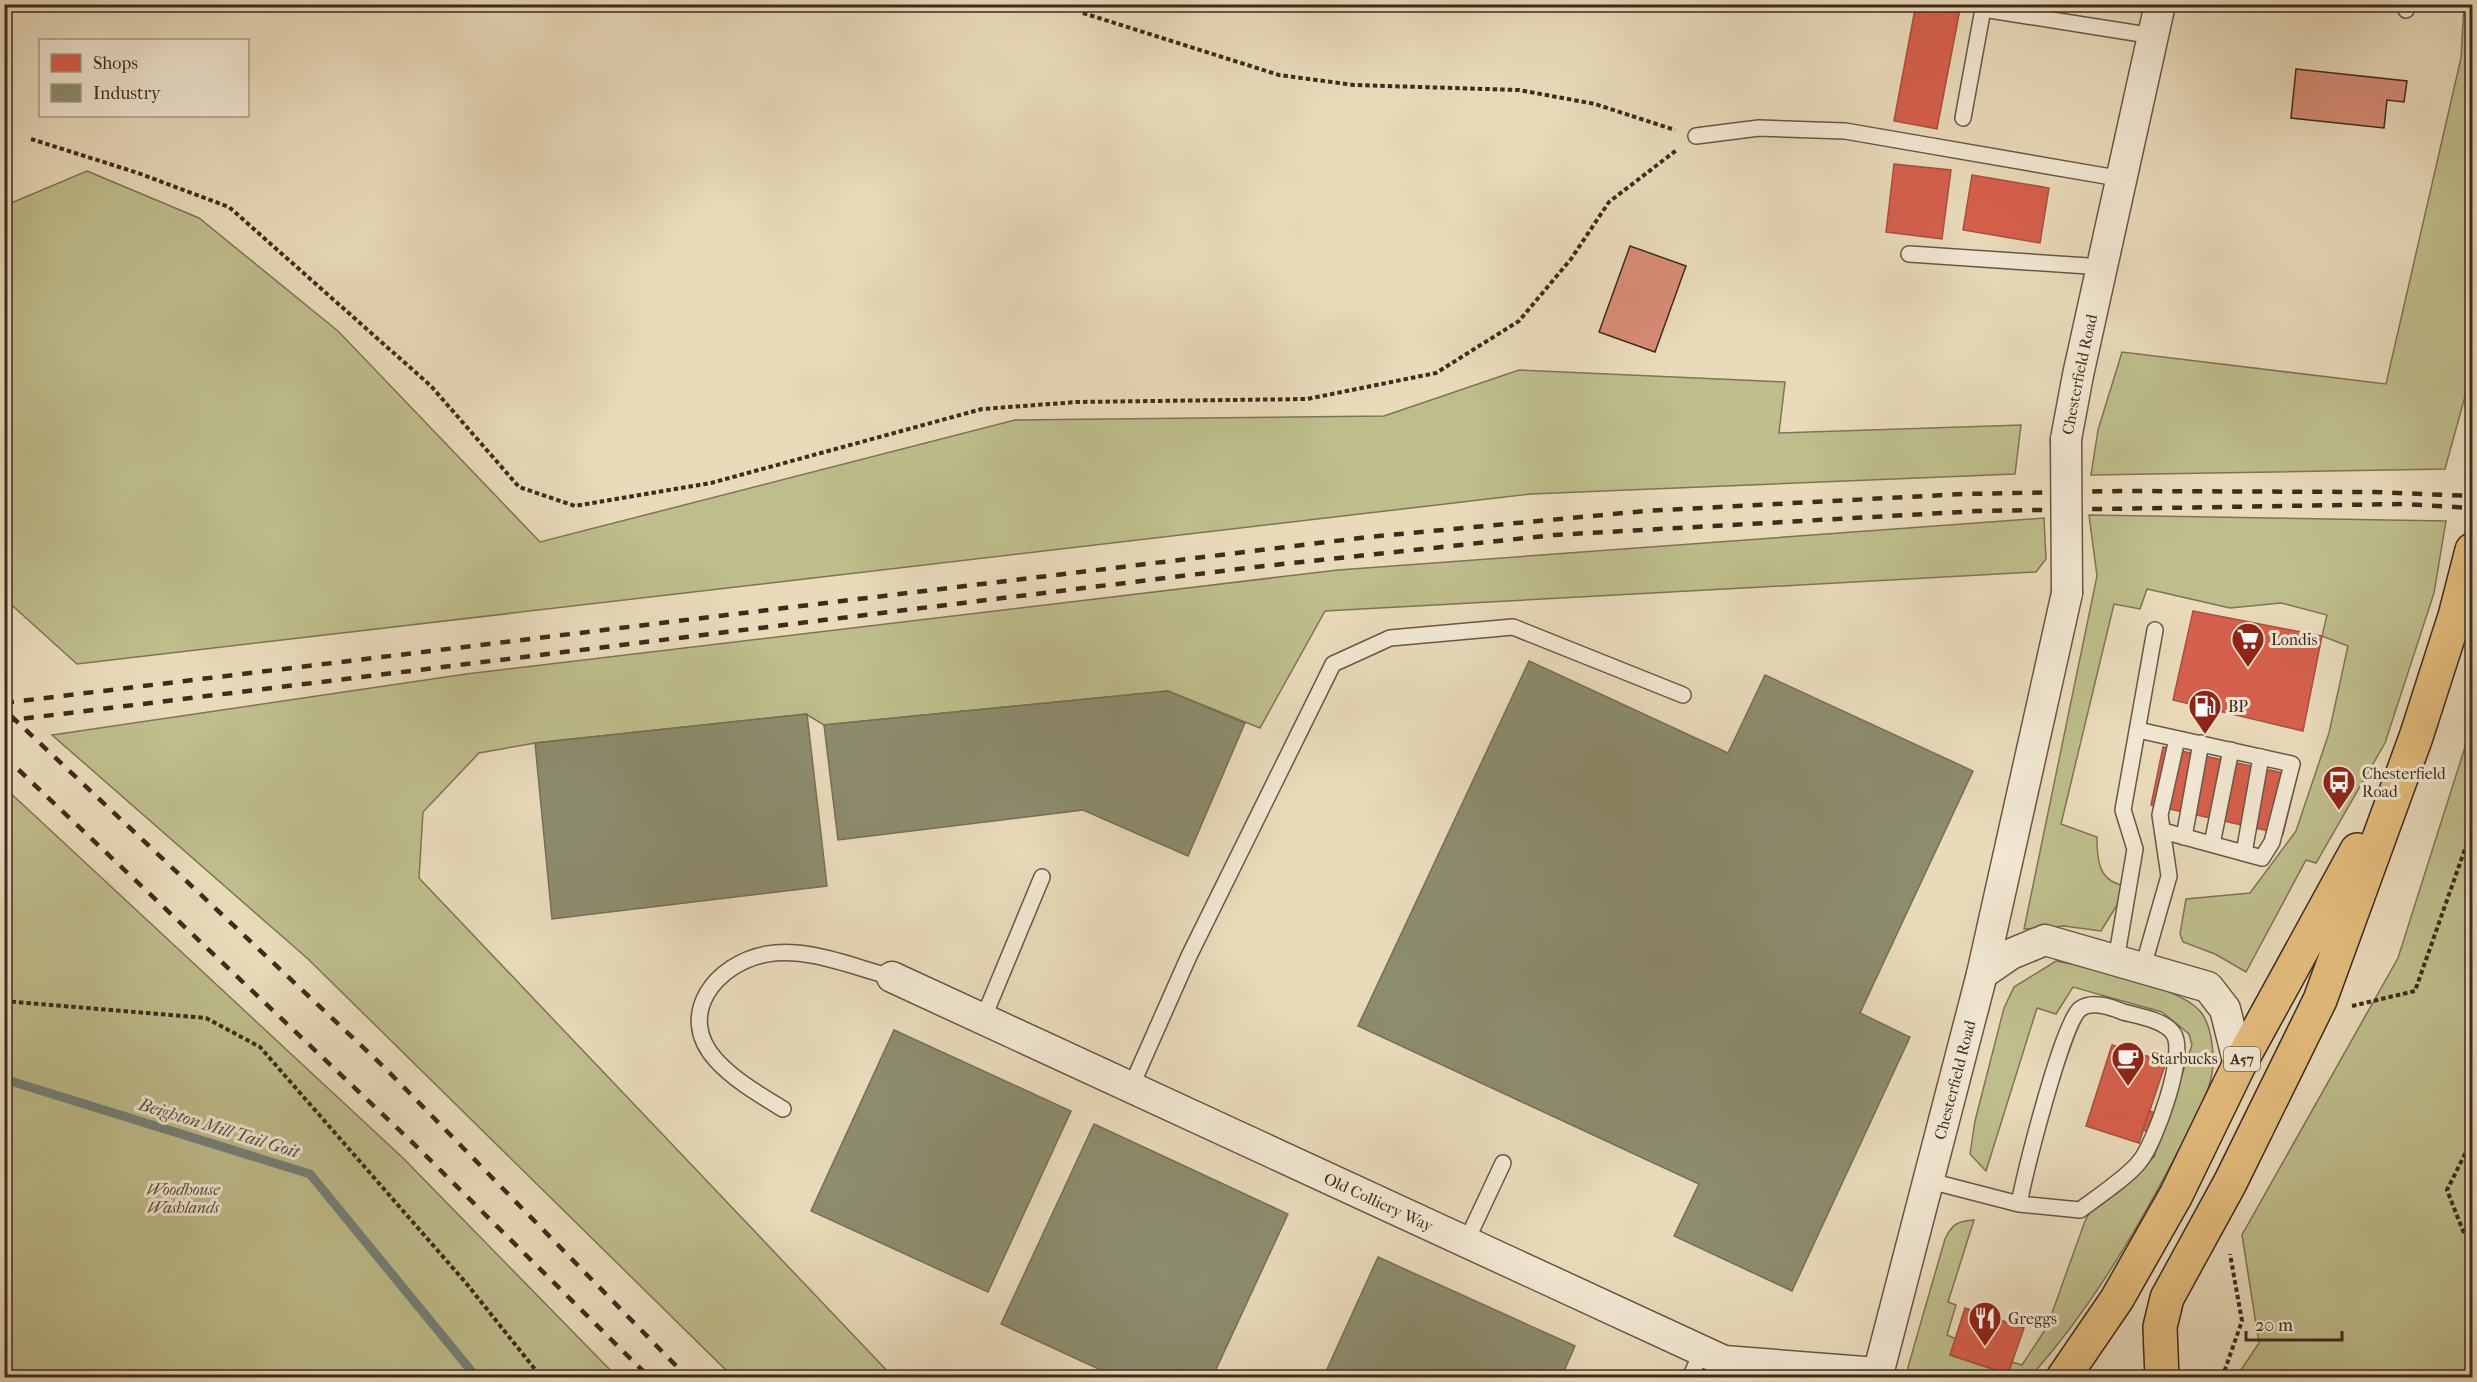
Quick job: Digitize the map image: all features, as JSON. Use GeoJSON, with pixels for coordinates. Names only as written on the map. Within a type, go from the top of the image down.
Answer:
{"type":"FeatureCollection","features":[{"type":"Feature","properties":{"kind":"highway","name":"A57"},"geometry":{"type":"LineString","coordinates":[[2162,1377],[2160,1327],[2167,1298],[2230,1183],[2320,1000],[2416,737],[2455,616],[2472,550]]}},
{"type":"Feature","properties":{"kind":"highway","name":"A57"},"geometry":{"type":"LineString","coordinates":[[2063,1377],[2117,1299],[2175,1195],[2239,1065],[2416,737]]}},
{"type":"Feature","properties":{"kind":"street","name":"Chesterfield Road"},"geometry":{"type":"LineString","coordinates":[[1877,1375],[1930,1182],[1982,974],[2067,593],[2066,439],[2160,4]]}},
{"type":"Feature","properties":{"kind":"street"},"geometry":{"type":"LineString","coordinates":[[1982,974],[2011,954],[2044,940],[2208,987],[2225,1009],[2239,1065]]}},
{"type":"Feature","properties":{"kind":"street","name":"Old Colliery Way"},"geometry":{"type":"LineString","coordinates":[[892,977],[1466,1242],[1696,1364],[1724,1361],[1877,1375]]}},
{"type":"Feature","properties":{"kind":"lane"},"geometry":{"type":"LineString","coordinates":[[1963,118],[1984,7],[2049,12],[2154,36]]}},
{"type":"Feature","properties":{"kind":"lane"},"geometry":{"type":"LineString","coordinates":[[1696,136],[1758,128],[1845,131],[2123,179]]}},
{"type":"Feature","properties":{"kind":"lane"},"geometry":{"type":"LineString","coordinates":[[1909,254],[2103,267]]}},
{"type":"Feature","properties":{"kind":"lane"},"geometry":{"type":"LineString","coordinates":[[1131,1088],[1189,956],[1333,664],[1390,638],[1513,627],[1683,695]]}},
{"type":"Feature","properties":{"kind":"lane"},"geometry":{"type":"LineString","coordinates":[[2129,963],[2135,849],[2123,810],[2155,630]]}},
{"type":"Feature","properties":{"kind":"lane"},"geometry":{"type":"LineString","coordinates":[[2138,730],[2292,764],[2272,842],[2262,858],[2163,831]]}},
{"type":"Feature","properties":{"kind":"lane"},"geometry":{"type":"LineString","coordinates":[[2129,963],[2169,876],[2160,815],[2177,738]]}},
{"type":"Feature","properties":{"kind":"lane"},"geometry":{"type":"LineString","coordinates":[[2184,837],[2201,744]]}},
{"type":"Feature","properties":{"kind":"lane"},"geometry":{"type":"LineString","coordinates":[[2212,844],[2231,750]]}},
{"type":"Feature","properties":{"kind":"lane"},"geometry":{"type":"LineString","coordinates":[[2244,853],[2261,757]]}},
{"type":"Feature","properties":{"kind":"lane"},"geometry":{"type":"LineString","coordinates":[[983,1019],[1042,877]]}},
{"type":"Feature","properties":{"kind":"lane"},"geometry":{"type":"LineString","coordinates":[[783,1108],[753,1091],[717,1062],[704,1044],[700,1022],[702,1003],[719,975],[749,958],[792,953],[892,977]]}},
{"type":"Feature","properties":{"kind":"lane"},"geometry":{"type":"LineString","coordinates":[[1930,1182],[2019,1204],[2080,1210],[2140,1161],[2172,1082],[2179,1050],[2172,1030],[2156,1022],[2095,1005],[2088,1005],[2078,1011],[2067,1035],[2029,1154],[2019,1204]]}},
{"type":"Feature","properties":{"kind":"lane"},"geometry":{"type":"LineString","coordinates":[[1466,1242],[1503,1163]]}},
{"type":"Feature","properties":{"kind":"path"},"geometry":{"type":"LineString","coordinates":[[1083,13],[1279,75],[1354,85],[1519,90],[1595,104],[1696,136]]}},
{"type":"Feature","properties":{"kind":"path"},"geometry":{"type":"LineString","coordinates":[[31,139],[138,173],[229,207],[431,386],[519,487],[575,506],[711,483],[982,409],[1077,402],[1307,399],[1436,373],[1519,321],[1570,259],[1609,202],[1696,136]]}},
{"type":"Feature","properties":{"kind":"path"},"geometry":{"type":"LineString","coordinates":[[2346,1016],[2352,1006],[2415,991],[2472,829]]}},
{"type":"Feature","properties":{"kind":"path"},"geometry":{"type":"LineString","coordinates":[[4,1001],[206,1018],[260,1047],[466,1283],[542,1377]]}},
{"type":"Feature","properties":{"kind":"path"},"geometry":{"type":"LineString","coordinates":[[2472,1140],[2447,1190],[2463,1231],[2472,1241]]}},
{"type":"Feature","properties":{"kind":"path"},"geometry":{"type":"LineString","coordinates":[[2222,1377],[2242,1321],[2228,1244]]}},
{"type":"Feature","properties":{"kind":"green space"},"geometry":{"type":"Polygon","coordinates":[[[2464,5],[2472,5],[2472,371],[2445,469],[2091,475],[2098,430],[2122,352],[2386,384],[2461,58],[2464,5]]]}},
{"type":"Feature","properties":{"kind":"green space"},"geometry":{"type":"Polygon","coordinates":[[[87,171],[199,218],[338,331],[540,542],[1015,420],[1384,416],[1519,370],[1785,382],[1779,433],[2021,425],[2015,474],[1531,494],[77,664],[5,599],[4,206],[87,171]]]}},
{"type":"Feature","properties":{"kind":"green space"},"geometry":{"type":"Polygon","coordinates":[[[2089,515],[2446,521],[2434,593],[2385,743],[2316,863],[2306,860],[2246,972],[2215,954],[2183,942],[2180,934],[2186,899],[2250,893],[2296,831],[2329,733],[2348,646],[2322,636],[2327,615],[2281,603],[2230,608],[2147,589],[2140,609],[2114,604],[2061,824],[2097,837],[2100,867],[2108,878],[2122,885],[2119,902],[2101,931],[2064,926],[2024,929],[2097,576],[2089,515]]]}},
{"type":"Feature","properties":{"kind":"green space"},"geometry":{"type":"Polygon","coordinates":[[[2044,518],[2046,559],[2036,572],[1325,611],[1260,728],[1168,691],[824,725],[806,714],[535,743],[479,753],[423,812],[419,878],[893,1377],[733,1377],[307,958],[52,735],[466,674],[1338,570],[2044,518]]]}},
{"type":"Feature","properties":{"kind":"green space"},"geometry":{"type":"Polygon","coordinates":[[[2472,725],[2472,1377],[2241,1377],[2241,1370],[2259,1343],[2242,1235],[2398,958],[2472,725]]]}},
{"type":"Feature","properties":{"kind":"green space","name":"Woodhouse Washlands"},"geometry":{"type":"Polygon","coordinates":[[[5,788],[403,1158],[617,1377],[5,1377],[5,788]]]}},
{"type":"Feature","properties":{"kind":"green space"},"geometry":{"type":"Polygon","coordinates":[[[2056,961],[2157,987],[2193,1005],[2203,1015],[2209,1028],[2213,1067],[2209,1085],[2196,1119],[2108,1274],[2071,1327],[2030,1377],[1910,1377],[1908,1367],[1945,1239],[1953,1227],[1960,1222],[1974,1220],[1948,1302],[1956,1305],[1947,1335],[1956,1339],[1950,1355],[2008,1374],[2012,1362],[2022,1365],[2047,1327],[2085,1221],[2093,1207],[2154,1157],[2192,1045],[2189,1034],[2162,1012],[2073,987],[2056,1014],[2037,1008],[1986,1171],[1970,1154],[1975,1121],[2004,1008],[2014,987],[2056,961]]]}},
{"type":"Feature","properties":{"kind":"building: Shops"},"geometry":{"type":"Polygon","coordinates":[[[1916,4],[1961,4],[1937,129],[1894,121],[1916,4]]]}},
{"type":"Feature","properties":{"kind":"building: Shops"},"geometry":{"type":"Polygon","coordinates":[[[1894,164],[1951,170],[1942,239],[1886,232],[1894,164]]]}},
{"type":"Feature","properties":{"kind":"building: Shops"},"geometry":{"type":"Polygon","coordinates":[[[1972,175],[2049,188],[2040,243],[1963,230],[1972,175]]]}},
{"type":"Feature","properties":{"kind":"building: Shops","name":"Londis"},"geometry":{"type":"Polygon","coordinates":[[[2193,611],[2322,636],[2303,731],[2173,700],[2193,611]]]}},
{"type":"Feature","properties":{"kind":"building: Shops"},"geometry":{"type":"Polygon","coordinates":[[[2163,747],[2297,776],[2283,834],[2151,805],[2163,747]]]}},
{"type":"Feature","properties":{"kind":"building: Shops","name":"Starbucks"},"geometry":{"type":"Polygon","coordinates":[[[2112,1045],[2166,1062],[2139,1143],[2086,1126],[2112,1045]]]}},
{"type":"Feature","properties":{"kind":"building: Shops"},"geometry":{"type":"Polygon","coordinates":[[[2149,1111],[2158,1114],[2151,1133],[2143,1130],[2149,1111]]]}},
{"type":"Feature","properties":{"kind":"building: Shops","name":"Greggs"},"geometry":{"type":"Polygon","coordinates":[[[1965,1308],[2024,1328],[2008,1374],[1950,1355],[1965,1308]]]}},
{"type":"Feature","properties":{"kind":"building: Industry"},"geometry":{"type":"Polygon","coordinates":[[[1529,661],[1728,753],[1765,675],[1973,771],[1860,1013],[1910,1037],[1792,1291],[1674,1236],[1699,1184],[1358,1026],[1529,661]]]}},
{"type":"Feature","properties":{"kind":"building: Industry"},"geometry":{"type":"Polygon","coordinates":[[[1168,691],[1245,723],[1188,856],[1083,810],[838,840],[824,725],[1168,691]]]}},
{"type":"Feature","properties":{"kind":"building: Industry"},"geometry":{"type":"Polygon","coordinates":[[[807,714],[827,886],[552,919],[535,743],[807,714]]]}},
{"type":"Feature","properties":{"kind":"building: Industry"},"geometry":{"type":"Polygon","coordinates":[[[894,1030],[1071,1111],[988,1292],[811,1211],[894,1030]]]}},
{"type":"Feature","properties":{"kind":"building: Industry"},"geometry":{"type":"Polygon","coordinates":[[[1094,1124],[1288,1214],[1212,1378],[1118,1378],[1001,1324],[1094,1124]]]}},
{"type":"Feature","properties":{"kind":"building: Industry"},"geometry":{"type":"Polygon","coordinates":[[[1378,1257],[1575,1346],[1561,1378],[1323,1378],[1378,1257]]]}},
{"type":"Feature","properties":{"kind":"building: Other"},"geometry":{"type":"Polygon","coordinates":[[[2296,69],[2407,81],[2404,102],[2387,100],[2384,128],[2291,118],[2296,69]]]}},
{"type":"Feature","properties":{"kind":"building: Other"},"geometry":{"type":"Polygon","coordinates":[[[1630,246],[1686,266],[1655,352],[1599,332],[1630,246]]]}},
{"type":"Feature","properties":{"kind":"waterway","name":"Beighton Mill Tail Goit"},"geometry":{"type":"LineString","coordinates":[[4,1079],[310,1174],[477,1378]]}},
{"type":"Feature","properties":{"kind":"railway"},"geometry":{"type":"LineString","coordinates":[[4,703],[1368,537],[1645,511],[1963,494],[2121,491],[2373,492],[2472,496]]}},
{"type":"Feature","properties":{"kind":"railway"},"geometry":{"type":"LineString","coordinates":[[4,721],[1255,567],[1554,535],[1978,511],[2404,504],[2472,508]]}},
{"type":"Feature","properties":{"kind":"railway"},"geometry":{"type":"LineString","coordinates":[[11,716],[385,1068],[688,1378]]}},
{"type":"Feature","properties":{"kind":"railway"},"geometry":{"type":"LineString","coordinates":[[4,756],[414,1144],[650,1378]]}},
{"type":"Feature","properties":{"kind":"place","name":"Londis"},"geometry":{"type":"Point","coordinates":[2248,668]}},
{"type":"Feature","properties":{"kind":"place","name":"BP"},"geometry":{"type":"Point","coordinates":[2205,735]}},
{"type":"Feature","properties":{"kind":"place","name":"Chesterfield Road"},"geometry":{"type":"Point","coordinates":[2339,811]}},
{"type":"Feature","properties":{"kind":"place","name":"Starbucks"},"geometry":{"type":"Point","coordinates":[2128,1087]}},
{"type":"Feature","properties":{"kind":"place","name":"Greggs"},"geometry":{"type":"Point","coordinates":[1985,1347]}}]}
